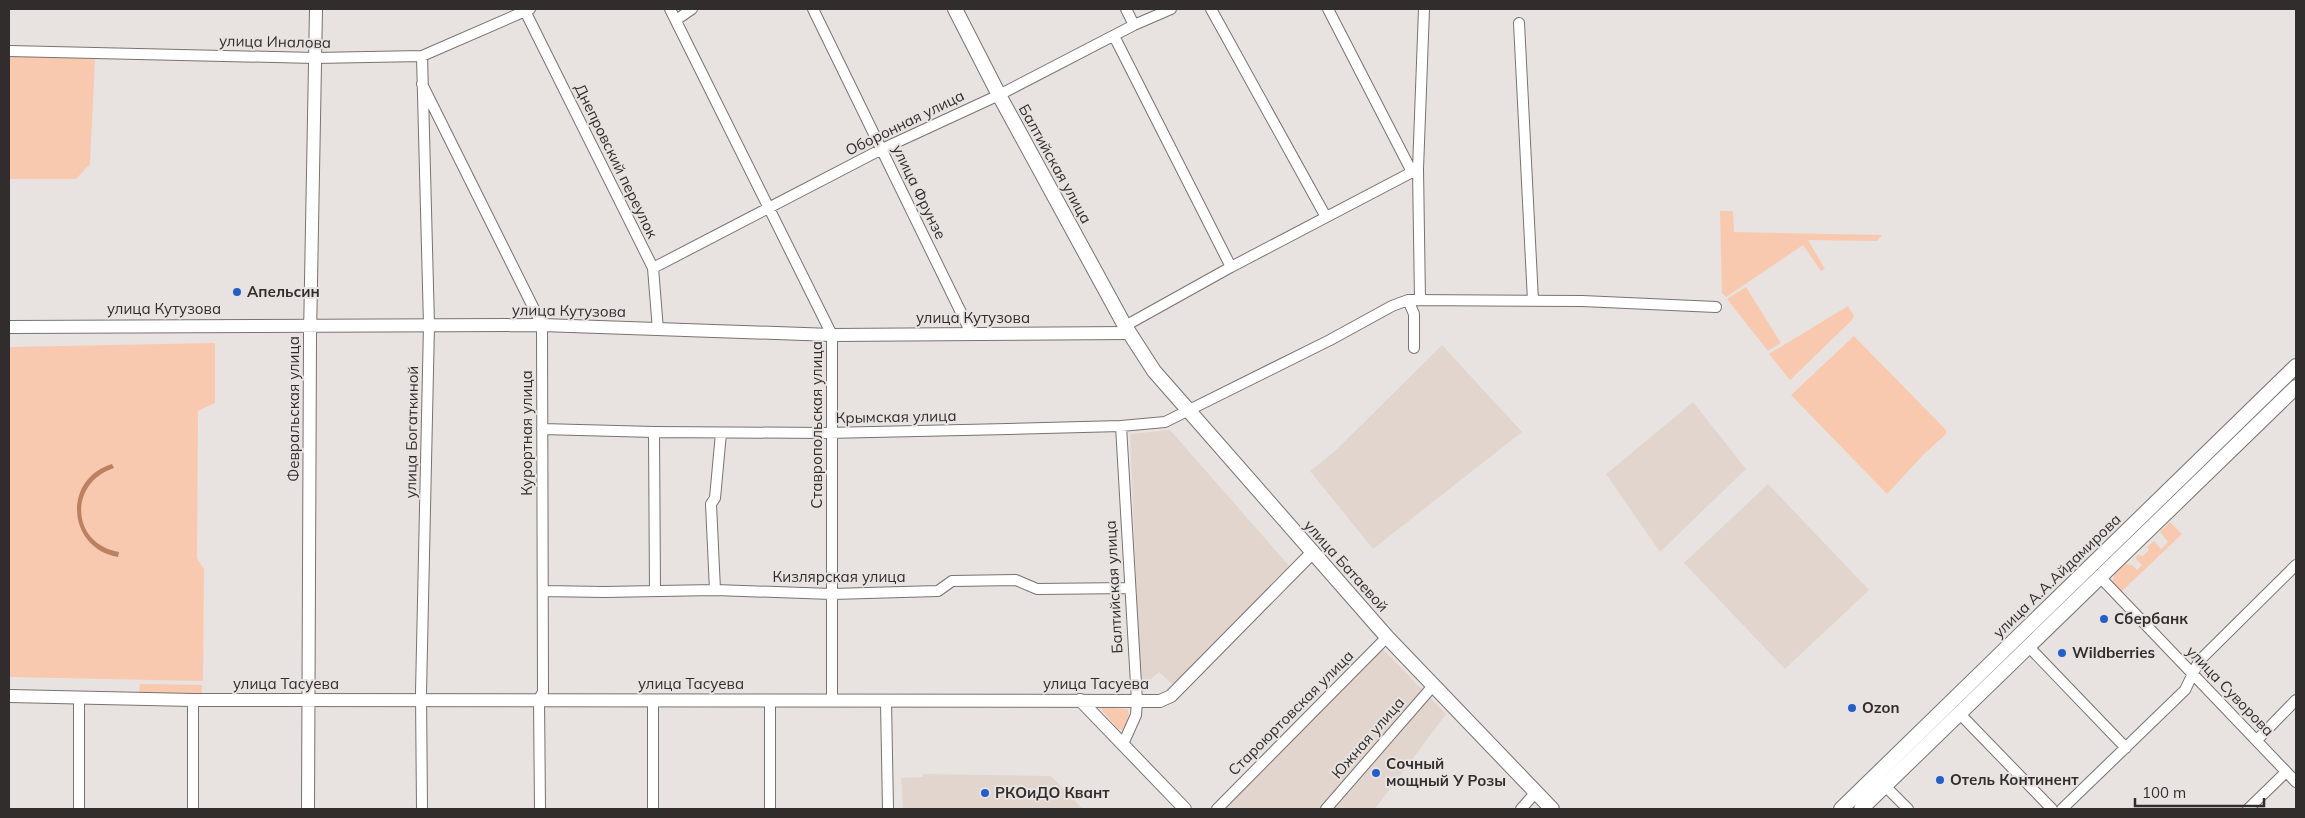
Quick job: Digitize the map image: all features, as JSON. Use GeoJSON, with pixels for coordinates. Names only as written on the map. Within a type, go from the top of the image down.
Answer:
{"type":"FeatureCollection","features":[{"type":"Feature","properties":{"kind":"main road","name":"Балтийская улица"},"geometry":{"type":"LineString","coordinates":[[956,9],[999,95],[1127,330]]}},
{"type":"Feature","properties":{"kind":"main road","name":"улица Батаевой"},"geometry":{"type":"LineString","coordinates":[[1127,330],[1154,371],[1387,638],[1432,687],[1552,809]]}},
{"type":"Feature","properties":{"kind":"main road","name":"улица А.А.Айдамирова"},"geometry":{"type":"LineString","coordinates":[[1841,809],[2296,366]]}},
{"type":"Feature","properties":{"kind":"main road","name":"улица А.А.Айдамирова"},"geometry":{"type":"LineString","coordinates":[[1861,809],[2296,387]]}},
{"type":"Feature","properties":{"kind":"street","name":"Февральская улица"},"geometry":{"type":"LineString","coordinates":[[308,809],[311,325],[316,9]]}},
{"type":"Feature","properties":{"kind":"street","name":"Ставропольская улица"},"geometry":{"type":"LineString","coordinates":[[670,9],[832,335],[832,700]]}},
{"type":"Feature","properties":{"kind":"street"},"geometry":{"type":"LineString","coordinates":[[676,20],[692,9]]}},
{"type":"Feature","properties":{"kind":"street","name":"улица Фрунзе"},"geometry":{"type":"LineString","coordinates":[[813,9],[972,335]]}},
{"type":"Feature","properties":{"kind":"street"},"geometry":{"type":"LineString","coordinates":[[1126,9],[1134,25]]}},
{"type":"Feature","properties":{"kind":"street","name":"Оборонная улица"},"geometry":{"type":"LineString","coordinates":[[653,268],[882,149],[999,95],[1134,25],[1171,9]]}},
{"type":"Feature","properties":{"kind":"street"},"geometry":{"type":"LineString","coordinates":[[1211,9],[1326,217]]}},
{"type":"Feature","properties":{"kind":"street"},"geometry":{"type":"LineString","coordinates":[[1328,9],[1415,170]]}},
{"type":"Feature","properties":{"kind":"street"},"geometry":{"type":"LineString","coordinates":[[1420,300],[1415,170],[1424,9]]}},
{"type":"Feature","properties":{"kind":"street","name":"улица Иналова"},"geometry":{"type":"LineString","coordinates":[[9,52],[315,58],[422,56],[528,10]]}},
{"type":"Feature","properties":{"kind":"street","name":"Днепровский переулок"},"geometry":{"type":"LineString","coordinates":[[528,10],[653,268],[658,330]]}},
{"type":"Feature","properties":{"kind":"street"},"geometry":{"type":"LineString","coordinates":[[1519,23],[1533,301]]}},
{"type":"Feature","properties":{"kind":"street"},"geometry":{"type":"LineString","coordinates":[[1114,36],[1231,267]]}},
{"type":"Feature","properties":{"kind":"street","name":"улица Богаткиной"},"geometry":{"type":"LineString","coordinates":[[422,56],[429,325],[421,700],[422,809]]}},
{"type":"Feature","properties":{"kind":"street","name":"Курортная улица"},"geometry":{"type":"LineString","coordinates":[[422,84],[542,325],[543,692],[540,699],[540,809]]}},
{"type":"Feature","properties":{"kind":"street"},"geometry":{"type":"LineString","coordinates":[[1127,330],[1231,267],[1415,170]]}},
{"type":"Feature","properties":{"kind":"street"},"geometry":{"type":"LineString","coordinates":[[1414,348],[1414,314],[1408,300],[1716,306]]}},
{"type":"Feature","properties":{"kind":"street","name":"Крымская улица"},"geometry":{"type":"LineString","coordinates":[[542,429],[721,433],[946,431],[1121,426],[1165,422],[1330,340],[1392,306],[1408,300]]}},
{"type":"Feature","properties":{"kind":"street","name":"улица Кутузова"},"geometry":{"type":"LineString","coordinates":[[9,326],[542,325],[832,335],[972,335],[1127,330]]}},
{"type":"Feature","properties":{"kind":"street","name":"Балтийская улица"},"geometry":{"type":"LineString","coordinates":[[1121,426],[1137,701],[1136,715],[1123,744]]}},
{"type":"Feature","properties":{"kind":"street"},"geometry":{"type":"LineString","coordinates":[[654,432],[655,591]]}},
{"type":"Feature","properties":{"kind":"street"},"geometry":{"type":"LineString","coordinates":[[715,590],[711,504],[715,498],[721,433]]}},
{"type":"Feature","properties":{"kind":"street","name":"улица Тасуева"},"geometry":{"type":"LineString","coordinates":[[9,696],[79,696],[193,700],[1160,701],[1171,696],[1312,553]]}},
{"type":"Feature","properties":{"kind":"street"},"geometry":{"type":"LineString","coordinates":[[2062,809],[2185,690],[2198,661],[2296,565]]}},
{"type":"Feature","properties":{"kind":"street","name":"улица Суворова"},"geometry":{"type":"LineString","coordinates":[[2100,577],[2296,782]]}},
{"type":"Feature","properties":{"kind":"street","name":"Кизлярская улица"},"geometry":{"type":"LineString","coordinates":[[542,591],[715,590],[832,594],[938,591],[952,581],[1016,580],[1037,589],[1130,588]]}},
{"type":"Feature","properties":{"kind":"street","name":"Староюртовская улица"},"geometry":{"type":"LineString","coordinates":[[1217,809],[1387,638]]}},
{"type":"Feature","properties":{"kind":"street"},"geometry":{"type":"LineString","coordinates":[[2028,646],[2126,748]]}},
{"type":"Feature","properties":{"kind":"street","name":"Южная улица"},"geometry":{"type":"LineString","coordinates":[[1326,809],[1432,687]]}},
{"type":"Feature","properties":{"kind":"street"},"geometry":{"type":"LineString","coordinates":[[79,696],[79,809]]}},
{"type":"Feature","properties":{"kind":"street"},"geometry":{"type":"LineString","coordinates":[[193,700],[193,809]]}},
{"type":"Feature","properties":{"kind":"street"},"geometry":{"type":"LineString","coordinates":[[770,700],[770,809]]}},
{"type":"Feature","properties":{"kind":"street"},"geometry":{"type":"LineString","coordinates":[[1080,700],[1185,809]]}},
{"type":"Feature","properties":{"kind":"street"},"geometry":{"type":"LineString","coordinates":[[2257,740],[2296,700]]}},
{"type":"Feature","properties":{"kind":"street"},"geometry":{"type":"LineString","coordinates":[[653,701],[653,809]]}},
{"type":"Feature","properties":{"kind":"street"},"geometry":{"type":"LineString","coordinates":[[886,702],[888,809]]}},
{"type":"Feature","properties":{"kind":"street"},"geometry":{"type":"LineString","coordinates":[[1959,714],[2052,809]]}},
{"type":"Feature","properties":{"kind":"street"},"geometry":{"type":"LineString","coordinates":[[2248,809],[2286,772]]}},
{"type":"Feature","properties":{"kind":"street"},"geometry":{"type":"LineString","coordinates":[[1885,786],[1908,809]]}},
{"type":"Feature","properties":{"kind":"street"},"geometry":{"type":"LineString","coordinates":[[1521,809],[1536,792]]}},
{"type":"Feature","properties":{"kind":"shaded area"},"geometry":{"type":"Polygon","coordinates":[[[9,55],[95,59],[90,164],[76,179],[9,179],[9,55]]]}},
{"type":"Feature","properties":{"kind":"shaded area"},"geometry":{"type":"Polygon","coordinates":[[[1720,211],[1733,211],[1734,232],[1882,235],[1877,241],[1808,240],[1825,269],[1821,271],[1803,245],[1726,297],[1722,293],[1720,211]]]}},
{"type":"Feature","properties":{"kind":"shaded area"},"geometry":{"type":"Polygon","coordinates":[[[1746,287],[1781,343],[1768,351],[1727,299],[1746,287]]]}},
{"type":"Feature","properties":{"kind":"shaded area"},"geometry":{"type":"Polygon","coordinates":[[[1848,306],[1854,316],[1852,320],[1790,380],[1769,354],[1848,306]]]}},
{"type":"Feature","properties":{"kind":"shaded area"},"geometry":{"type":"Polygon","coordinates":[[[1854,336],[1946,430],[1946,434],[1923,455],[1887,494],[1791,395],[1854,336]]]}},
{"type":"Feature","properties":{"kind":"shaded area"},"geometry":{"type":"Polygon","coordinates":[[[215,343],[215,403],[198,411],[197,558],[204,569],[203,681],[9,677],[9,347],[215,343]]]}},
{"type":"Feature","properties":{"kind":"shaded area"},"geometry":{"type":"Polygon","coordinates":[[[1442,345],[1522,432],[1373,549],[1310,471],[1335,451],[1442,345]]]}},
{"type":"Feature","properties":{"kind":"shaded area"},"geometry":{"type":"Polygon","coordinates":[[[1693,402],[1746,469],[1660,552],[1606,474],[1693,402]]]}},
{"type":"Feature","properties":{"kind":"shaded area"},"geometry":{"type":"Polygon","coordinates":[[[1170,430],[1291,568],[1173,685],[1159,672],[1146,683],[1140,677],[1130,434],[1170,430]]]}},
{"type":"Feature","properties":{"kind":"shaded area"},"geometry":{"type":"Polygon","coordinates":[[[112,464],[114,468],[99,476],[89,486],[83,499],[81,513],[84,526],[91,538],[103,547],[119,552],[118,557],[101,551],[89,541],[81,528],[77,513],[78,498],[85,484],[96,472],[112,464]]]}},
{"type":"Feature","properties":{"kind":"shaded area"},"geometry":{"type":"Polygon","coordinates":[[[1768,484],[1869,590],[1785,669],[1684,563],[1768,484]]]}},
{"type":"Feature","properties":{"kind":"shaded area"},"geometry":{"type":"Polygon","coordinates":[[[2170,522],[2182,534],[2121,592],[2112,583],[2115,573],[2126,564],[2132,565],[2137,570],[2142,565],[2135,558],[2138,555],[2143,556],[2149,550],[2147,547],[2154,541],[2161,549],[2168,542],[2160,532],[2170,522]]]}},
{"type":"Feature","properties":{"kind":"shaded area"},"geometry":{"type":"Polygon","coordinates":[[[1383,649],[1446,714],[1375,809],[1224,809],[1383,649]]]}},
{"type":"Feature","properties":{"kind":"shaded area"},"geometry":{"type":"Polygon","coordinates":[[[140,684],[202,685],[202,693],[139,693],[140,684]]]}},
{"type":"Feature","properties":{"kind":"shaded area"},"geometry":{"type":"Polygon","coordinates":[[[1099,707],[1127,709],[1129,712],[1125,727],[1122,730],[1118,729],[1099,707]]]}},
{"type":"Feature","properties":{"kind":"shaded area","name":"РКОиДО Квант"},"geometry":{"type":"Polygon","coordinates":[[[923,774],[1051,776],[1083,809],[903,809],[901,778],[923,777],[923,774]]]}},
{"type":"Feature","properties":{"kind":"place","name":"Апельсин"},"geometry":{"type":"Point","coordinates":[237,292]}},
{"type":"Feature","properties":{"kind":"place","name":"Сбербанк"},"geometry":{"type":"Point","coordinates":[2104,619]}},
{"type":"Feature","properties":{"kind":"place","name":"Wildberries"},"geometry":{"type":"Point","coordinates":[2062,653]}},
{"type":"Feature","properties":{"kind":"place","name":"Ozon"},"geometry":{"type":"Point","coordinates":[1852,708]}},
{"type":"Feature","properties":{"kind":"place","name":"Сочный мощный У Розы"},"geometry":{"type":"Point","coordinates":[1376,773]}},
{"type":"Feature","properties":{"kind":"place","name":"Отель Континент"},"geometry":{"type":"Point","coordinates":[1940,780]}},
{"type":"Feature","properties":{"kind":"place","name":"РКОиДО Квант"},"geometry":{"type":"Point","coordinates":[985,793]}}]}
